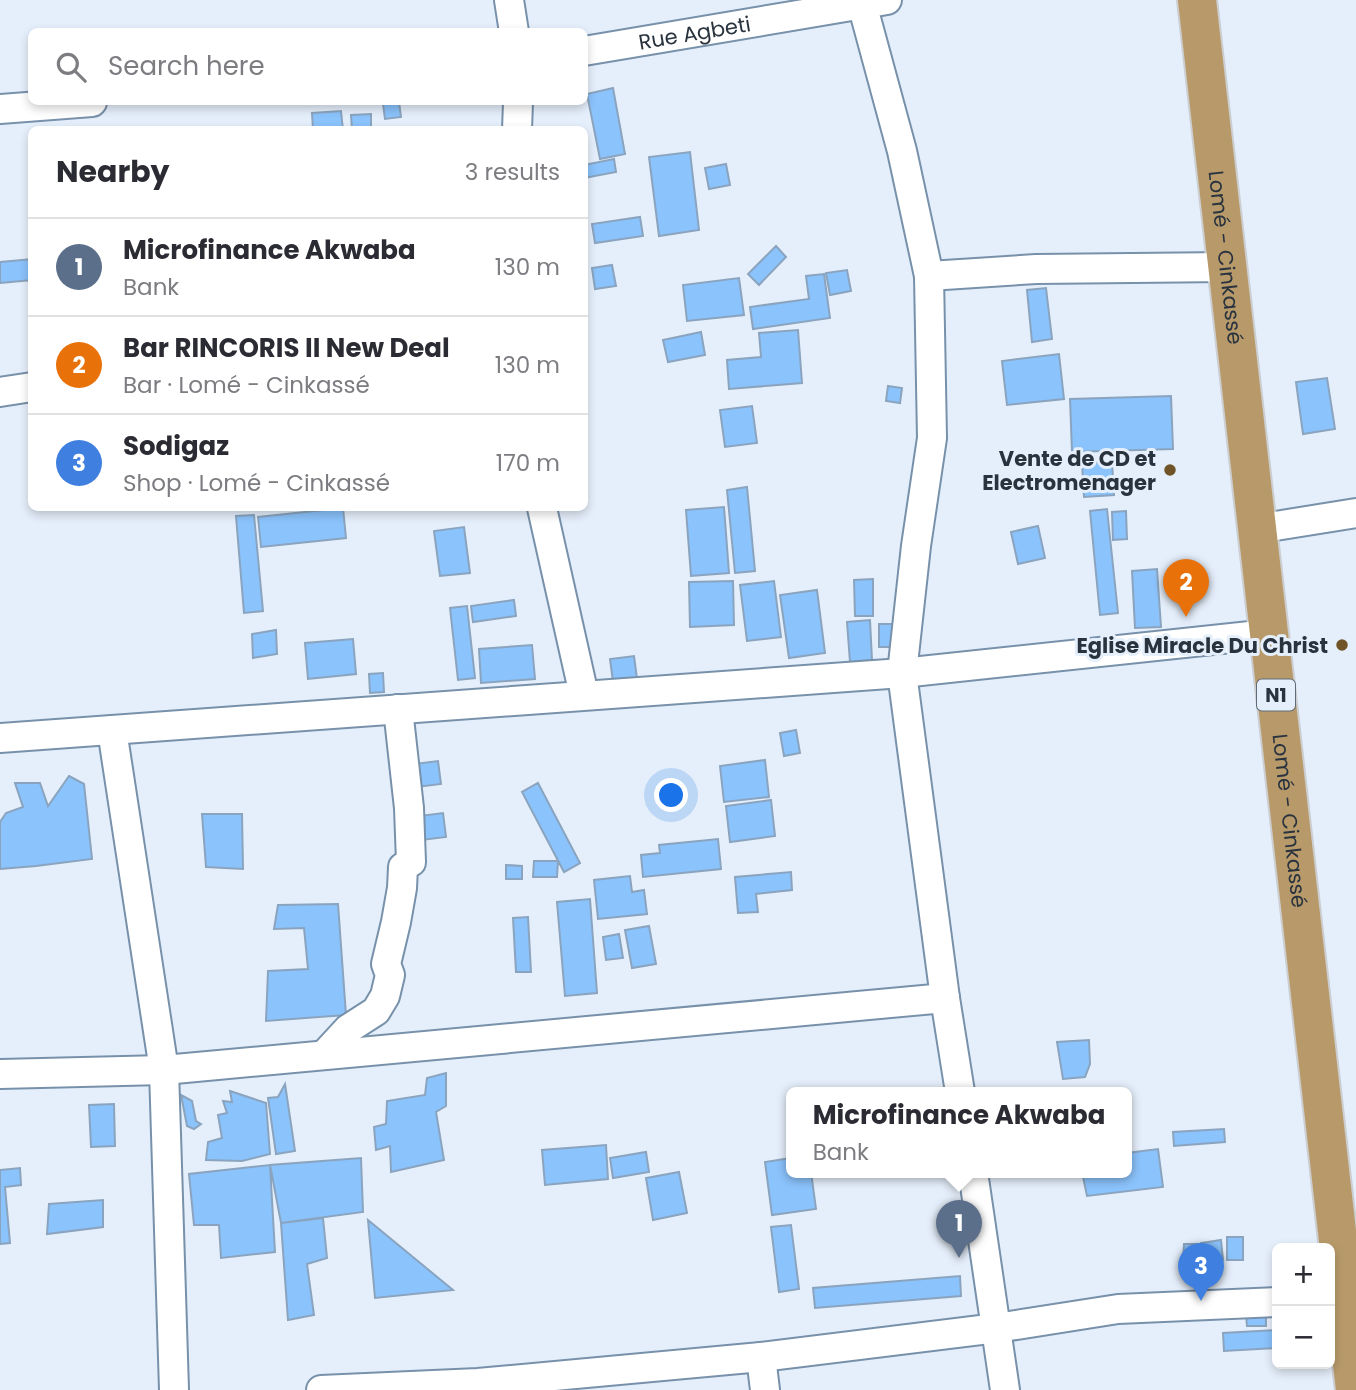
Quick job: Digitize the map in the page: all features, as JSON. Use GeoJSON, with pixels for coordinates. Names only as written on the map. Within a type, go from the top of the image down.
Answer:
{"type":"FeatureCollection","features":[{"type":"Feature","properties":{"kind":"highway","name":"Lomé - Cinkassé"},"geometry":{"type":"LineString","coordinates":[[1197,0],[1355,1390]]}},
{"type":"Feature","properties":{"kind":"street"},"geometry":{"type":"LineString","coordinates":[[509,0],[513,28]]}},
{"type":"Feature","properties":{"kind":"street"},"geometry":{"type":"LineString","coordinates":[[870,1],[929,276],[932,438],[916,546],[902,673],[959,1087]]}},
{"type":"Feature","properties":{"kind":"street","name":"Rue Agbeti"},"geometry":{"type":"LineString","coordinates":[[588,50],[870,1]]}},
{"type":"Feature","properties":{"kind":"street"},"geometry":{"type":"LineString","coordinates":[[0,109],[53,105]]}},
{"type":"Feature","properties":{"kind":"street"},"geometry":{"type":"LineString","coordinates":[[517,126],[518,105]]}},
{"type":"Feature","properties":{"kind":"street"},"geometry":{"type":"LineString","coordinates":[[929,276],[1036,269],[1227,267]]}},
{"type":"Feature","properties":{"kind":"street"},"geometry":{"type":"LineString","coordinates":[[0,392],[28,388]]}},
{"type":"Feature","properties":{"kind":"street"},"geometry":{"type":"LineString","coordinates":[[543,511],[584,695]]}},
{"type":"Feature","properties":{"kind":"street"},"geometry":{"type":"LineString","coordinates":[[1257,529],[1356,513]]}},
{"type":"Feature","properties":{"kind":"street"},"geometry":{"type":"LineString","coordinates":[[0,738],[902,673],[1269,634]]}},
{"type":"Feature","properties":{"kind":"street"},"geometry":{"type":"LineString","coordinates":[[324,1055],[348,1029],[376,1011],[385,996],[390,975],[386,964],[402,888],[403,867],[411,862],[409,808],[398,709]]}},
{"type":"Feature","properties":{"kind":"street"},"geometry":{"type":"LineString","coordinates":[[112,730],[164,1070],[174,1390]]}},
{"type":"Feature","properties":{"kind":"street"},"geometry":{"type":"LineString","coordinates":[[0,1074],[164,1070],[945,998]]}},
{"type":"Feature","properties":{"kind":"street"},"geometry":{"type":"LineString","coordinates":[[974,1178],[1005,1390]]}},
{"type":"Feature","properties":{"kind":"street"},"geometry":{"type":"LineString","coordinates":[[321,1390],[479,1386],[761,1357],[997,1328],[1118,1309],[1272,1302]]}},
{"type":"Feature","properties":{"kind":"street"},"geometry":{"type":"LineString","coordinates":[[761,1357],[765,1390]]}},
{"type":"Feature","properties":{"kind":"building"},"geometry":{"type":"Polygon","coordinates":[[[613,88],[625,154],[600,159],[588,94],[613,88]]]}},
{"type":"Feature","properties":{"kind":"building"},"geometry":{"type":"Polygon","coordinates":[[[383,105],[399,105],[401,117],[385,119],[383,105]]]}},
{"type":"Feature","properties":{"kind":"building"},"geometry":{"type":"Polygon","coordinates":[[[341,111],[343,126],[313,126],[312,113],[341,111]]]}},
{"type":"Feature","properties":{"kind":"building"},"geometry":{"type":"Polygon","coordinates":[[[371,114],[371,126],[352,126],[351,115],[371,114]]]}},
{"type":"Feature","properties":{"kind":"building"},"geometry":{"type":"Polygon","coordinates":[[[690,152],[699,230],[659,236],[649,157],[690,152]]]}},
{"type":"Feature","properties":{"kind":"building"},"geometry":{"type":"Polygon","coordinates":[[[614,159],[616,172],[588,177],[588,164],[614,159]]]}},
{"type":"Feature","properties":{"kind":"building"},"geometry":{"type":"Polygon","coordinates":[[[726,164],[730,185],[709,189],[705,168],[726,164]]]}},
{"type":"Feature","properties":{"kind":"building"},"geometry":{"type":"Polygon","coordinates":[[[640,217],[643,236],[595,243],[592,224],[640,217]]]}},
{"type":"Feature","properties":{"kind":"building"},"geometry":{"type":"Polygon","coordinates":[[[776,246],[786,257],[759,285],[748,274],[776,246]]]}},
{"type":"Feature","properties":{"kind":"building"},"geometry":{"type":"Polygon","coordinates":[[[28,259],[28,280],[0,283],[0,262],[28,259]]]}},
{"type":"Feature","properties":{"kind":"building"},"geometry":{"type":"Polygon","coordinates":[[[612,265],[616,286],[595,289],[592,268],[612,265]]]}},
{"type":"Feature","properties":{"kind":"building"},"geometry":{"type":"Polygon","coordinates":[[[847,270],[851,291],[830,295],[826,273],[847,270]]]}},
{"type":"Feature","properties":{"kind":"building"},"geometry":{"type":"Polygon","coordinates":[[[824,274],[830,318],[753,329],[750,307],[809,299],[806,276],[824,274]]]}},
{"type":"Feature","properties":{"kind":"building"},"geometry":{"type":"Polygon","coordinates":[[[739,278],[744,315],[687,321],[683,285],[739,278]]]}},
{"type":"Feature","properties":{"kind":"building"},"geometry":{"type":"Polygon","coordinates":[[[1046,288],[1052,339],[1032,342],[1027,290],[1046,288]]]}},
{"type":"Feature","properties":{"kind":"building"},"geometry":{"type":"Polygon","coordinates":[[[798,330],[802,383],[729,389],[727,360],[761,357],[759,333],[798,330]]]}},
{"type":"Feature","properties":{"kind":"building"},"geometry":{"type":"Polygon","coordinates":[[[701,332],[705,355],[668,362],[663,340],[701,332]]]}},
{"type":"Feature","properties":{"kind":"building"},"geometry":{"type":"Polygon","coordinates":[[[1059,354],[1064,399],[1007,405],[1002,361],[1059,354]]]}},
{"type":"Feature","properties":{"kind":"building"},"geometry":{"type":"Polygon","coordinates":[[[1327,378],[1335,429],[1303,434],[1296,382],[1327,378]]]}},
{"type":"Feature","properties":{"kind":"building"},"geometry":{"type":"Polygon","coordinates":[[[888,386],[902,388],[900,403],[886,401],[888,386]]]}},
{"type":"Feature","properties":{"kind":"building"},"geometry":{"type":"Polygon","coordinates":[[[1171,396],[1173,449],[1072,452],[1070,399],[1171,396]]]}},
{"type":"Feature","properties":{"kind":"building"},"geometry":{"type":"Polygon","coordinates":[[[752,406],[757,443],[725,447],[720,410],[752,406]]]}},
{"type":"Feature","properties":{"kind":"building"},"geometry":{"type":"Polygon","coordinates":[[[1112,462],[1114,495],[1084,497],[1082,463],[1112,462]]]}},
{"type":"Feature","properties":{"kind":"building"},"geometry":{"type":"Polygon","coordinates":[[[747,487],[755,571],[735,573],[727,490],[747,487]]]}},
{"type":"Feature","properties":{"kind":"building"},"geometry":{"type":"Polygon","coordinates":[[[724,507],[729,573],[691,576],[686,510],[724,507]]]}},
{"type":"Feature","properties":{"kind":"building"},"geometry":{"type":"Polygon","coordinates":[[[1107,509],[1118,613],[1100,615],[1090,511],[1107,509]]]}},
{"type":"Feature","properties":{"kind":"building"},"geometry":{"type":"Polygon","coordinates":[[[343,511],[346,538],[261,547],[258,517],[343,511]]]}},
{"type":"Feature","properties":{"kind":"building"},"geometry":{"type":"Polygon","coordinates":[[[1126,511],[1127,539],[1113,540],[1112,512],[1126,511]]]}},
{"type":"Feature","properties":{"kind":"building"},"geometry":{"type":"Polygon","coordinates":[[[254,515],[263,611],[244,613],[236,516],[254,515]]]}},
{"type":"Feature","properties":{"kind":"building"},"geometry":{"type":"Polygon","coordinates":[[[1038,526],[1045,558],[1018,564],[1011,532],[1038,526]]]}},
{"type":"Feature","properties":{"kind":"building"},"geometry":{"type":"Polygon","coordinates":[[[464,527],[470,573],[440,576],[434,531],[464,527]]]}},
{"type":"Feature","properties":{"kind":"building"},"geometry":{"type":"Polygon","coordinates":[[[1157,569],[1161,627],[1135,628],[1132,571],[1157,569]]]}},
{"type":"Feature","properties":{"kind":"building"},"geometry":{"type":"Polygon","coordinates":[[[873,579],[873,616],[855,616],[854,580],[873,579]]]}},
{"type":"Feature","properties":{"kind":"building"},"geometry":{"type":"Polygon","coordinates":[[[733,581],[734,625],[690,627],[689,582],[733,581]]]}},
{"type":"Feature","properties":{"kind":"building"},"geometry":{"type":"Polygon","coordinates":[[[774,581],[781,637],[747,641],[740,585],[774,581]]]}},
{"type":"Feature","properties":{"kind":"building"},"geometry":{"type":"Polygon","coordinates":[[[817,590],[825,653],[789,658],[780,595],[817,590]]]}},
{"type":"Feature","properties":{"kind":"building"},"geometry":{"type":"Polygon","coordinates":[[[514,600],[516,616],[473,622],[471,606],[514,600]]]}},
{"type":"Feature","properties":{"kind":"building"},"geometry":{"type":"Polygon","coordinates":[[[467,606],[475,678],[458,680],[450,608],[467,606]]]}},
{"type":"Feature","properties":{"kind":"building"},"geometry":{"type":"Polygon","coordinates":[[[870,620],[872,660],[850,662],[847,622],[870,620]]]}},
{"type":"Feature","properties":{"kind":"building"},"geometry":{"type":"Polygon","coordinates":[[[879,624],[893,624],[892,647],[879,647],[879,624]]]}},
{"type":"Feature","properties":{"kind":"building"},"geometry":{"type":"Polygon","coordinates":[[[276,630],[277,654],[253,658],[252,634],[276,630]]]}},
{"type":"Feature","properties":{"kind":"building"},"geometry":{"type":"Polygon","coordinates":[[[353,639],[356,674],[308,679],[305,643],[353,639]]]}},
{"type":"Feature","properties":{"kind":"building"},"geometry":{"type":"Polygon","coordinates":[[[532,645],[535,679],[481,683],[479,649],[532,645]]]}},
{"type":"Feature","properties":{"kind":"building"},"geometry":{"type":"Polygon","coordinates":[[[634,656],[637,679],[613,682],[610,659],[634,656]]]}},
{"type":"Feature","properties":{"kind":"building"},"geometry":{"type":"Polygon","coordinates":[[[383,673],[384,692],[370,693],[369,674],[383,673]]]}},
{"type":"Feature","properties":{"kind":"building"},"geometry":{"type":"Polygon","coordinates":[[[796,730],[800,753],[784,756],[780,733],[796,730]]]}},
{"type":"Feature","properties":{"kind":"building"},"geometry":{"type":"Polygon","coordinates":[[[765,760],[769,797],[724,802],[720,766],[765,760]]]}},
{"type":"Feature","properties":{"kind":"building"},"geometry":{"type":"Polygon","coordinates":[[[438,761],[441,784],[417,787],[414,764],[438,761]]]}},
{"type":"Feature","properties":{"kind":"building"},"geometry":{"type":"Polygon","coordinates":[[[69,776],[84,784],[92,859],[0,869],[0,822],[6,813],[23,807],[15,783],[40,783],[48,806],[69,776]]]}},
{"type":"Feature","properties":{"kind":"building"},"geometry":{"type":"Polygon","coordinates":[[[538,783],[580,863],[564,872],[522,792],[538,783]]]}},
{"type":"Feature","properties":{"kind":"building"},"geometry":{"type":"Polygon","coordinates":[[[771,800],[775,836],[730,842],[726,806],[771,800]]]}},
{"type":"Feature","properties":{"kind":"building"},"geometry":{"type":"Polygon","coordinates":[[[443,813],[446,837],[422,840],[419,816],[443,813]]]}},
{"type":"Feature","properties":{"kind":"building"},"geometry":{"type":"Polygon","coordinates":[[[202,814],[242,814],[243,869],[206,867],[202,814]]]}},
{"type":"Feature","properties":{"kind":"building"},"geometry":{"type":"Polygon","coordinates":[[[718,839],[721,869],[643,877],[641,855],[660,853],[659,845],[718,839]]]}},
{"type":"Feature","properties":{"kind":"building"},"geometry":{"type":"Polygon","coordinates":[[[534,861],[558,861],[557,877],[533,877],[534,861]]]}},
{"type":"Feature","properties":{"kind":"building"},"geometry":{"type":"Polygon","coordinates":[[[506,865],[522,866],[522,879],[506,879],[506,865]]]}},
{"type":"Feature","properties":{"kind":"building"},"geometry":{"type":"Polygon","coordinates":[[[791,872],[792,890],[756,894],[758,912],[738,913],[735,877],[791,872]]]}},
{"type":"Feature","properties":{"kind":"building"},"geometry":{"type":"Polygon","coordinates":[[[630,876],[632,892],[644,890],[647,914],[598,919],[594,880],[630,876]]]}},
{"type":"Feature","properties":{"kind":"building"},"geometry":{"type":"Polygon","coordinates":[[[590,899],[597,993],[565,996],[557,902],[590,899]]]}},
{"type":"Feature","properties":{"kind":"building"},"geometry":{"type":"Polygon","coordinates":[[[338,904],[346,1015],[266,1021],[268,971],[308,969],[304,928],[274,929],[278,905],[338,904]]]}},
{"type":"Feature","properties":{"kind":"building"},"geometry":{"type":"Polygon","coordinates":[[[528,917],[531,972],[516,972],[513,918],[528,917]]]}},
{"type":"Feature","properties":{"kind":"building"},"geometry":{"type":"Polygon","coordinates":[[[649,926],[656,964],[632,968],[625,930],[649,926]]]}},
{"type":"Feature","properties":{"kind":"building"},"geometry":{"type":"Polygon","coordinates":[[[619,934],[623,958],[606,960],[603,937],[619,934]]]}},
{"type":"Feature","properties":{"kind":"building"},"geometry":{"type":"Polygon","coordinates":[[[1089,1040],[1090,1064],[1085,1077],[1063,1079],[1057,1042],[1089,1040]]]}},
{"type":"Feature","properties":{"kind":"building"},"geometry":{"type":"Polygon","coordinates":[[[446,1073],[446,1106],[436,1112],[444,1160],[391,1172],[390,1146],[376,1150],[374,1127],[386,1124],[387,1101],[425,1095],[427,1078],[446,1073]]]}},
{"type":"Feature","properties":{"kind":"building"},"geometry":{"type":"Polygon","coordinates":[[[285,1084],[295,1151],[276,1154],[268,1098],[278,1097],[285,1084]]]}},
{"type":"Feature","properties":{"kind":"building"},"geometry":{"type":"Polygon","coordinates":[[[230,1091],[266,1103],[270,1154],[242,1161],[206,1160],[208,1142],[222,1138],[218,1115],[227,1113],[223,1101],[232,1102],[230,1091]]]}},
{"type":"Feature","properties":{"kind":"building"},"geometry":{"type":"Polygon","coordinates":[[[181,1095],[192,1101],[196,1121],[201,1124],[194,1129],[187,1126],[181,1095]]]}},
{"type":"Feature","properties":{"kind":"building"},"geometry":{"type":"Polygon","coordinates":[[[114,1104],[115,1146],[91,1147],[89,1105],[114,1104]]]}},
{"type":"Feature","properties":{"kind":"building"},"geometry":{"type":"Polygon","coordinates":[[[1224,1129],[1225,1142],[1174,1146],[1173,1132],[1224,1129]]]}},
{"type":"Feature","properties":{"kind":"building"},"geometry":{"type":"Polygon","coordinates":[[[606,1145],[608,1179],[545,1185],[542,1150],[606,1145]]]}},
{"type":"Feature","properties":{"kind":"building"},"geometry":{"type":"Polygon","coordinates":[[[1158,1149],[1163,1187],[1087,1196],[1083,1178],[1132,1178],[1132,1152],[1158,1149]]]}},
{"type":"Feature","properties":{"kind":"building"},"geometry":{"type":"Polygon","coordinates":[[[646,1152],[649,1172],[613,1178],[610,1158],[646,1152]]]}},
{"type":"Feature","properties":{"kind":"building"},"geometry":{"type":"Polygon","coordinates":[[[361,1158],[363,1212],[281,1223],[270,1165],[361,1158]]]}},
{"type":"Feature","properties":{"kind":"building"},"geometry":{"type":"Polygon","coordinates":[[[786,1159],[786,1178],[812,1178],[816,1209],[772,1215],[765,1162],[786,1159]]]}},
{"type":"Feature","properties":{"kind":"building"},"geometry":{"type":"Polygon","coordinates":[[[270,1165],[275,1252],[221,1258],[219,1225],[194,1225],[189,1174],[270,1165]]]}},
{"type":"Feature","properties":{"kind":"building"},"geometry":{"type":"Polygon","coordinates":[[[20,1168],[21,1185],[5,1187],[10,1243],[0,1244],[0,1170],[20,1168]]]}},
{"type":"Feature","properties":{"kind":"building"},"geometry":{"type":"Polygon","coordinates":[[[679,1172],[687,1213],[653,1220],[646,1178],[679,1172]]]}},
{"type":"Feature","properties":{"kind":"building"},"geometry":{"type":"Polygon","coordinates":[[[103,1200],[103,1227],[47,1234],[49,1204],[103,1200]]]}},
{"type":"Feature","properties":{"kind":"building"},"geometry":{"type":"Polygon","coordinates":[[[323,1218],[327,1258],[307,1264],[314,1315],[288,1320],[281,1223],[323,1218]]]}},
{"type":"Feature","properties":{"kind":"building"},"geometry":{"type":"Polygon","coordinates":[[[368,1220],[453,1290],[375,1298],[368,1220]]]}},
{"type":"Feature","properties":{"kind":"building"},"geometry":{"type":"Polygon","coordinates":[[[791,1225],[799,1289],[779,1292],[771,1227],[791,1225]]]}},
{"type":"Feature","properties":{"kind":"building"},"geometry":{"type":"Polygon","coordinates":[[[1227,1237],[1243,1237],[1243,1260],[1227,1260],[1227,1237]]]}},
{"type":"Feature","properties":{"kind":"building"},"geometry":{"type":"Polygon","coordinates":[[[1221,1240],[1223,1260],[1204,1263],[1201,1243],[1221,1240]]]}},
{"type":"Feature","properties":{"kind":"building"},"geometry":{"type":"Polygon","coordinates":[[[1184,1244],[1200,1244],[1200,1263],[1183,1263],[1184,1244]]]}},
{"type":"Feature","properties":{"kind":"building"},"geometry":{"type":"Polygon","coordinates":[[[960,1276],[961,1296],[815,1308],[813,1288],[960,1276]]]}},
{"type":"Feature","properties":{"kind":"building"},"geometry":{"type":"Polygon","coordinates":[[[1266,1314],[1266,1326],[1247,1326],[1246,1315],[1266,1314]]]}},
{"type":"Feature","properties":{"kind":"building"},"geometry":{"type":"Polygon","coordinates":[[[1272,1330],[1272,1348],[1224,1351],[1223,1333],[1272,1330]]]}},
{"type":"Feature","properties":{"kind":"place","name":"Vente de CD et Electromenager"},"geometry":{"type":"Point","coordinates":[1170,470]}},
{"type":"Feature","properties":{"kind":"place","name":"Bar RINCORIS II New Deal"},"geometry":{"type":"Point","coordinates":[1186,617]}},
{"type":"Feature","properties":{"kind":"place","name":"Eglise Miracle Du Christ"},"geometry":{"type":"Point","coordinates":[1342,645]}},
{"type":"Feature","properties":{"kind":"place","name":"Microfinance Akwaba"},"geometry":{"type":"Point","coordinates":[959,1258]}},
{"type":"Feature","properties":{"kind":"place","name":"Sodigaz"},"geometry":{"type":"Point","coordinates":[1201,1301]}}]}
